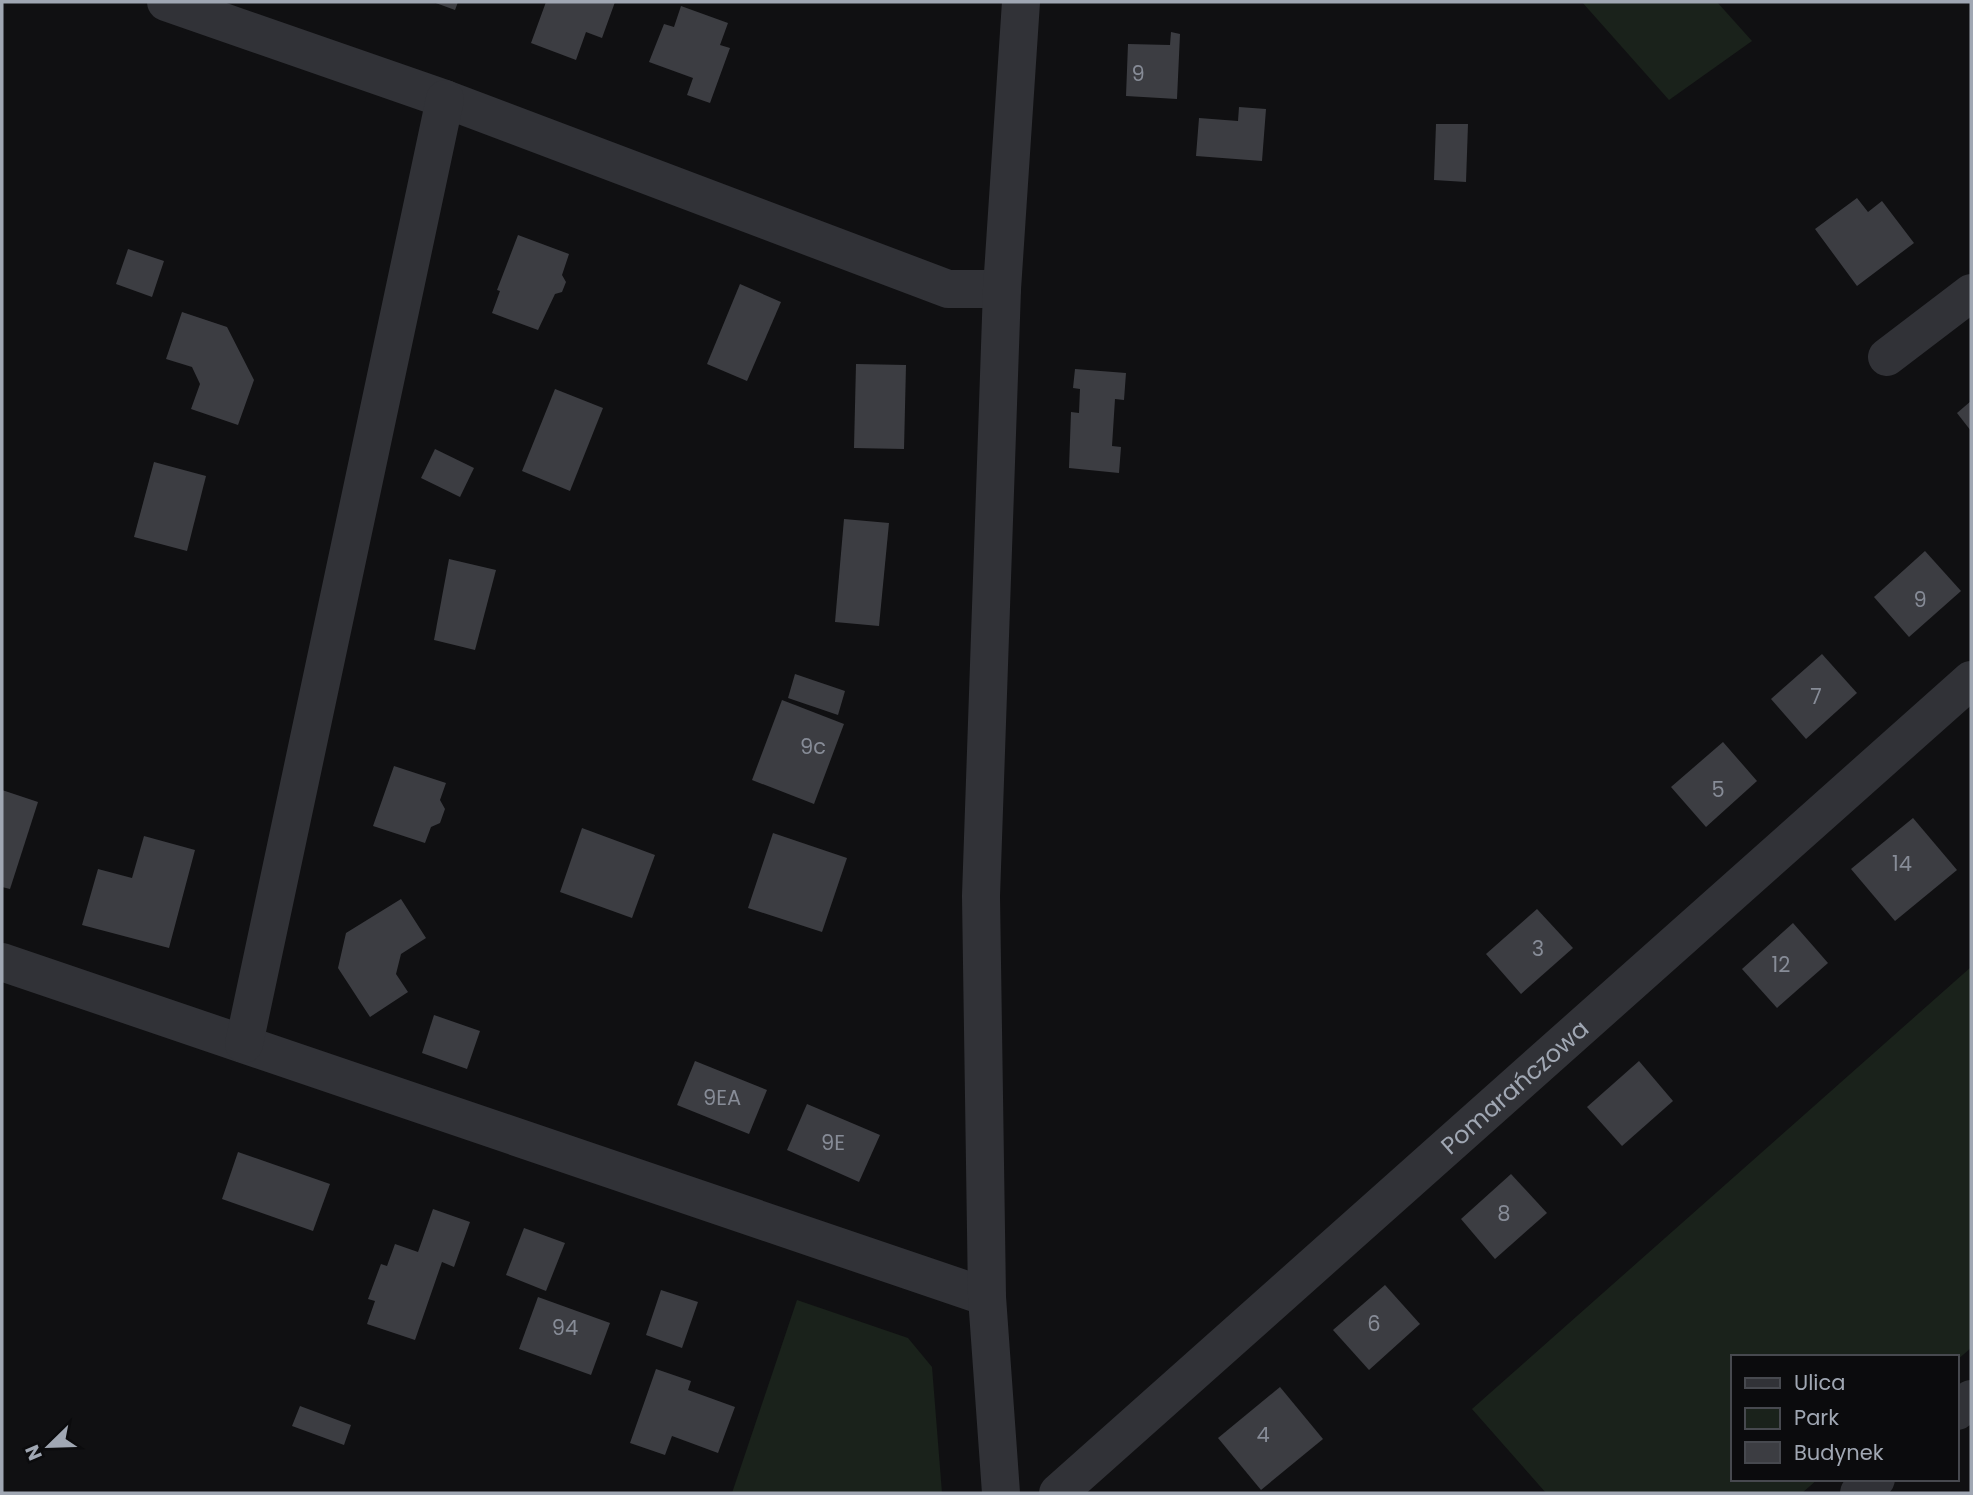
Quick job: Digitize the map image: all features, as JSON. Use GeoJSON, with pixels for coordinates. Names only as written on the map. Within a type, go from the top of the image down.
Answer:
{"type":"FeatureCollection","features":[{"type":"Feature","properties":{"kind":"street"},"geometry":{"type":"LineString","coordinates":[[166,2],[445,99],[948,289],[1002,289]]}},
{"type":"Feature","properties":{"kind":"street"},"geometry":{"type":"LineString","coordinates":[[1001,1493],[987,1297],[981,896],[1002,289],[1021,2]]}},
{"type":"Feature","properties":{"kind":"street"},"geometry":{"type":"LineString","coordinates":[[244,1044],[445,99]]}},
{"type":"Feature","properties":{"kind":"street"},"geometry":{"type":"LineString","coordinates":[[1887,357],[1971,293]]}},
{"type":"Feature","properties":{"kind":"street","name":"Pomarańczowa"},"geometry":{"type":"LineString","coordinates":[[1058,1493],[1971,680]]}},
{"type":"Feature","properties":{"kind":"street"},"geometry":{"type":"LineString","coordinates":[[2,962],[987,1297]]}},
{"type":"Feature","properties":{"kind":"street"},"geometry":{"type":"LineString","coordinates":[[1859,1493],[1874,1481]]}},
{"type":"Feature","properties":{"kind":"green space"},"geometry":{"type":"Polygon","coordinates":[[[1582,2],[1717,2],[1752,41],[1669,100],[1582,2]]]}},
{"type":"Feature","properties":{"kind":"green space"},"geometry":{"type":"Polygon","coordinates":[[[1971,967],[1971,1348],[1959,1358],[1959,1355],[1731,1355],[1731,1481],[1816,1481],[1802,1493],[1546,1493],[1472,1409],[1971,967]]]}},
{"type":"Feature","properties":{"kind":"green space"},"geometry":{"type":"Polygon","coordinates":[[[797,1300],[908,1338],[932,1367],[942,1493],[732,1493],[797,1300]]]}},
{"type":"Feature","properties":{"kind":"building"},"geometry":{"type":"Polygon","coordinates":[[[433,2],[458,2],[455,10],[433,2]]]}},
{"type":"Feature","properties":{"kind":"building"},"geometry":{"type":"Polygon","coordinates":[[[546,2],[615,2],[602,38],[586,32],[576,60],[531,43],[546,2]]]}},
{"type":"Feature","properties":{"kind":"building"},"geometry":{"type":"Polygon","coordinates":[[[681,6],[728,23],[720,45],[730,48],[710,103],[687,95],[693,78],[649,62],[664,24],[674,27],[681,6]]]}},
{"type":"Feature","properties":{"kind":"building"},"geometry":{"type":"Polygon","coordinates":[[[1171,32],[1180,34],[1177,99],[1126,96],[1128,44],[1170,45],[1171,32]]]}},
{"type":"Feature","properties":{"kind":"building"},"geometry":{"type":"Polygon","coordinates":[[[1239,107],[1266,109],[1262,161],[1196,156],[1199,118],[1238,121],[1239,107]]]}},
{"type":"Feature","properties":{"kind":"building"},"geometry":{"type":"Polygon","coordinates":[[[1436,124],[1468,124],[1466,182],[1434,180],[1436,124]]]}},
{"type":"Feature","properties":{"kind":"building"},"geometry":{"type":"Polygon","coordinates":[[[1857,198],[1868,212],[1882,201],[1914,243],[1857,286],[1815,229],[1857,198]]]}},
{"type":"Feature","properties":{"kind":"building"},"geometry":{"type":"Polygon","coordinates":[[[518,235],[569,254],[562,275],[566,282],[562,292],[555,294],[538,330],[492,313],[500,291],[497,290],[518,235]]]}},
{"type":"Feature","properties":{"kind":"building"},"geometry":{"type":"Polygon","coordinates":[[[128,249],[164,261],[152,297],[116,284],[128,249]]]}},
{"type":"Feature","properties":{"kind":"building"},"geometry":{"type":"Polygon","coordinates":[[[740,284],[781,302],[747,381],[707,364],[740,284]]]}},
{"type":"Feature","properties":{"kind":"building"},"geometry":{"type":"Polygon","coordinates":[[[182,312],[227,327],[254,380],[238,425],[191,409],[200,384],[192,367],[166,359],[182,312]]]}},
{"type":"Feature","properties":{"kind":"building"},"geometry":{"type":"Polygon","coordinates":[[[856,364],[906,365],[904,449],[854,448],[856,364]]]}},
{"type":"Feature","properties":{"kind":"building"},"geometry":{"type":"Polygon","coordinates":[[[1075,369],[1126,373],[1124,400],[1115,399],[1112,446],[1121,447],[1119,473],[1069,468],[1071,412],[1079,413],[1080,389],[1073,388],[1075,369]]]}},
{"type":"Feature","properties":{"kind":"building"},"geometry":{"type":"Polygon","coordinates":[[[555,389],[603,408],[570,491],[522,471],[555,389]]]}},
{"type":"Feature","properties":{"kind":"building"},"geometry":{"type":"Polygon","coordinates":[[[1971,401],[1971,431],[1957,413],[1971,401]]]}},
{"type":"Feature","properties":{"kind":"building"},"geometry":{"type":"Polygon","coordinates":[[[435,449],[474,468],[460,497],[421,478],[435,449]]]}},
{"type":"Feature","properties":{"kind":"building"},"geometry":{"type":"Polygon","coordinates":[[[154,462],[206,476],[187,551],[134,537],[154,462]]]}},
{"type":"Feature","properties":{"kind":"building"},"geometry":{"type":"Polygon","coordinates":[[[844,519],[889,523],[879,626],[835,622],[844,519]]]}},
{"type":"Feature","properties":{"kind":"building"},"geometry":{"type":"Polygon","coordinates":[[[1925,551],[1961,591],[1909,637],[1874,597],[1925,551]]]}},
{"type":"Feature","properties":{"kind":"building"},"geometry":{"type":"Polygon","coordinates":[[[449,559],[496,570],[475,650],[434,640],[449,559]]]}},
{"type":"Feature","properties":{"kind":"building"},"geometry":{"type":"Polygon","coordinates":[[[1822,654],[1857,693],[1806,739],[1771,699],[1822,654]]]}},
{"type":"Feature","properties":{"kind":"building"},"geometry":{"type":"Polygon","coordinates":[[[795,674],[845,691],[838,715],[788,698],[795,674]]]}},
{"type":"Feature","properties":{"kind":"building"},"geometry":{"type":"Polygon","coordinates":[[[782,700],[844,724],[814,804],[752,780],[782,700]]]}},
{"type":"Feature","properties":{"kind":"building"},"geometry":{"type":"Polygon","coordinates":[[[1723,742],[1757,781],[1706,827],[1671,787],[1723,742]]]}},
{"type":"Feature","properties":{"kind":"building"},"geometry":{"type":"Polygon","coordinates":[[[394,766],[446,783],[440,800],[445,809],[440,823],[431,827],[425,843],[373,826],[394,766]]]}},
{"type":"Feature","properties":{"kind":"building"},"geometry":{"type":"Polygon","coordinates":[[[2,790],[38,802],[10,889],[2,887],[2,790]]]}},
{"type":"Feature","properties":{"kind":"building"},"geometry":{"type":"Polygon","coordinates":[[[1913,818],[1957,870],[1895,921],[1851,869],[1913,818]]]}},
{"type":"Feature","properties":{"kind":"building"},"geometry":{"type":"Polygon","coordinates":[[[582,828],[655,855],[632,918],[560,892],[582,828]]]}},
{"type":"Feature","properties":{"kind":"building"},"geometry":{"type":"Polygon","coordinates":[[[773,833],[847,858],[822,932],[748,908],[773,833]]]}},
{"type":"Feature","properties":{"kind":"building"},"geometry":{"type":"Polygon","coordinates":[[[144,836],[195,850],[169,948],[82,925],[98,869],[132,878],[144,836]]]}},
{"type":"Feature","properties":{"kind":"building"},"geometry":{"type":"Polygon","coordinates":[[[401,899],[426,938],[401,954],[396,974],[408,992],[370,1017],[338,968],[346,933],[401,899]]]}},
{"type":"Feature","properties":{"kind":"building"},"geometry":{"type":"Polygon","coordinates":[[[1537,909],[1573,948],[1521,994],[1486,954],[1537,909]]]}},
{"type":"Feature","properties":{"kind":"building"},"geometry":{"type":"Polygon","coordinates":[[[1793,923],[1828,963],[1777,1008],[1742,969],[1793,923]]]}},
{"type":"Feature","properties":{"kind":"building"},"geometry":{"type":"Polygon","coordinates":[[[434,1015],[480,1031],[467,1069],[422,1053],[434,1015]]]}},
{"type":"Feature","properties":{"kind":"building"},"geometry":{"type":"Polygon","coordinates":[[[695,1061],[767,1090],[749,1134],[677,1105],[695,1061]]]}},
{"type":"Feature","properties":{"kind":"building"},"geometry":{"type":"Polygon","coordinates":[[[1639,1061],[1673,1101],[1622,1146],[1587,1107],[1639,1061]]]}},
{"type":"Feature","properties":{"kind":"building"},"geometry":{"type":"Polygon","coordinates":[[[807,1104],[880,1135],[859,1182],[787,1150],[807,1104]]]}},
{"type":"Feature","properties":{"kind":"building"},"geometry":{"type":"Polygon","coordinates":[[[238,1152],[330,1184],[313,1231],[222,1199],[238,1152]]]}},
{"type":"Feature","properties":{"kind":"building"},"geometry":{"type":"Polygon","coordinates":[[[1511,1174],[1547,1213],[1495,1259],[1461,1219],[1511,1174]]]}},
{"type":"Feature","properties":{"kind":"building"},"geometry":{"type":"Polygon","coordinates":[[[433,1209],[470,1222],[454,1267],[442,1262],[415,1340],[367,1324],[375,1301],[368,1299],[381,1264],[387,1266],[395,1244],[418,1252],[433,1209]]]}},
{"type":"Feature","properties":{"kind":"building"},"geometry":{"type":"Polygon","coordinates":[[[524,1228],[565,1243],[546,1291],[506,1275],[524,1228]]]}},
{"type":"Feature","properties":{"kind":"building"},"geometry":{"type":"Polygon","coordinates":[[[1385,1285],[1420,1324],[1369,1370],[1333,1330],[1385,1285]]]}},
{"type":"Feature","properties":{"kind":"building"},"geometry":{"type":"Polygon","coordinates":[[[661,1290],[698,1302],[682,1348],[646,1335],[661,1290]]]}},
{"type":"Feature","properties":{"kind":"building"},"geometry":{"type":"Polygon","coordinates":[[[538,1297],[610,1323],[591,1375],[519,1349],[538,1297]]]}},
{"type":"Feature","properties":{"kind":"building"},"geometry":{"type":"Polygon","coordinates":[[[656,1369],[691,1381],[688,1390],[735,1407],[718,1453],[672,1436],[665,1455],[630,1443],[656,1369]]]}},
{"type":"Feature","properties":{"kind":"building"},"geometry":{"type":"Polygon","coordinates":[[[1280,1387],[1323,1439],[1261,1490],[1218,1438],[1280,1387]]]}},
{"type":"Feature","properties":{"kind":"building"},"geometry":{"type":"Polygon","coordinates":[[[300,1406],[351,1425],[344,1445],[292,1426],[300,1406]]]}}]}
